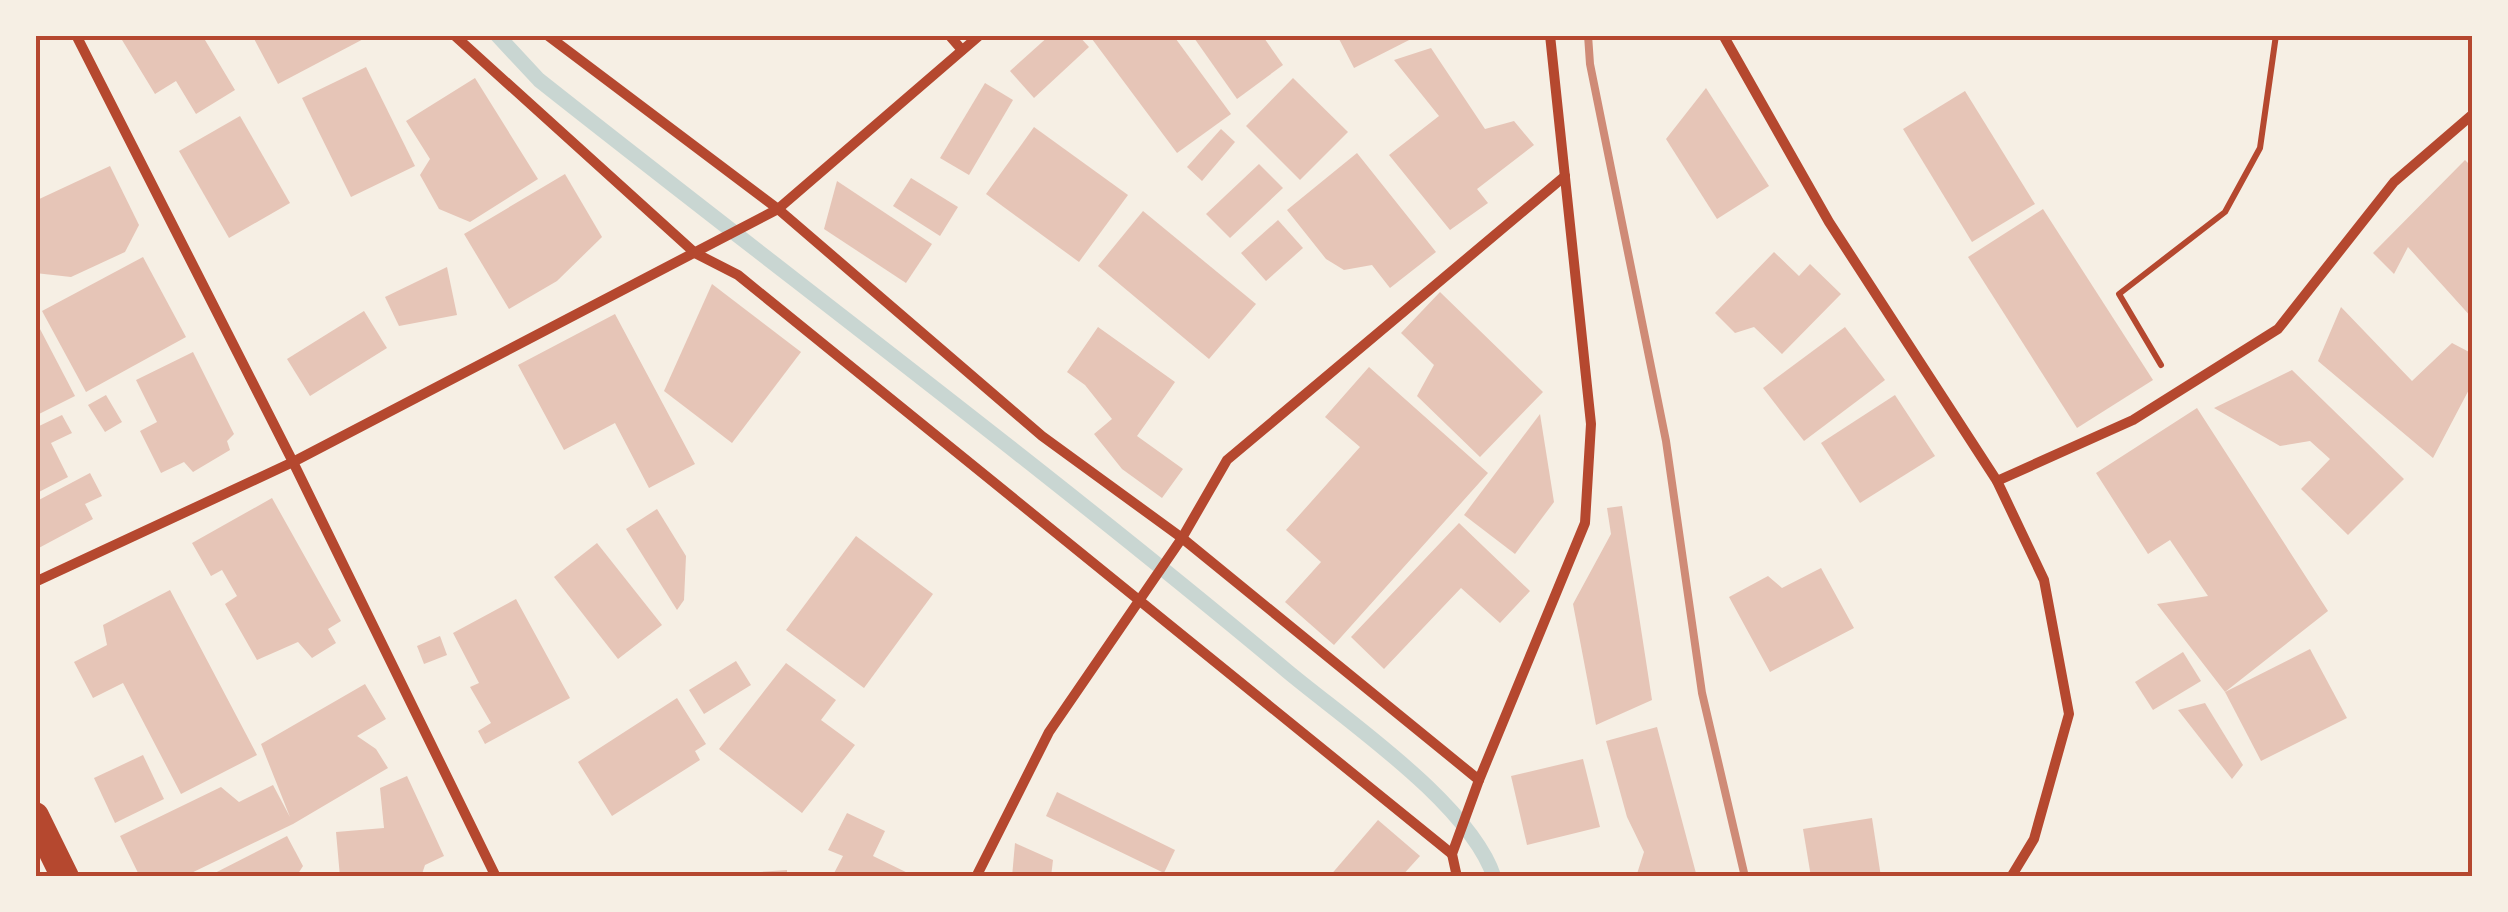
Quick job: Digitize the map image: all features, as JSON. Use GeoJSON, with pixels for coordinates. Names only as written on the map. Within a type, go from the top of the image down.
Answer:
{"type":"FeatureCollection","features":[{"type":"Feature","properties":{"kind":"highway"},"geometry":{"type":"LineString","coordinates":[[35,816],[65,877]]}},
{"type":"Feature","properties":{"kind":"street"},"geometry":{"type":"LineString","coordinates":[[76,35],[293,462],[496,877]]}},
{"type":"Feature","properties":{"kind":"street"},"geometry":{"type":"LineString","coordinates":[[454,35],[696,253],[738,275],[1452,854]]}},
{"type":"Feature","properties":{"kind":"street"},"geometry":{"type":"LineString","coordinates":[[546,35],[778,209],[1042,436],[1182,538],[1478,780]]}},
{"type":"Feature","properties":{"kind":"street"},"geometry":{"type":"LineString","coordinates":[[948,35],[962,50]]}},
{"type":"Feature","properties":{"kind":"street"},"geometry":{"type":"LineString","coordinates":[[35,582],[293,462],[778,209],[980,35]]}},
{"type":"Feature","properties":{"kind":"street"},"geometry":{"type":"LineString","coordinates":[[1457,877],[1452,854],[1478,780],[1585,522],[1591,424],[1550,35]]}},
{"type":"Feature","properties":{"kind":"street"},"geometry":{"type":"LineString","coordinates":[[1723,35],[1829,222],[1998,481],[2044,580],[2069,714],[2034,839],[2011,877]]}},
{"type":"Feature","properties":{"kind":"street"},"geometry":{"type":"LineString","coordinates":[[1998,481],[2134,420],[2278,329],[2394,182],[2473,114]]}},
{"type":"Feature","properties":{"kind":"street"},"geometry":{"type":"LineString","coordinates":[[976,877],[1049,732],[1182,538],[1227,460],[1565,176]]}},
{"type":"Feature","properties":{"kind":"path"},"geometry":{"type":"LineString","coordinates":[[2178,392],[2119,294],[2225,212],[2260,148],[2276,35]]}},
{"type":"Feature","properties":{"kind":"building"},"geometry":{"type":"Polygon","coordinates":[[[119,35],[202,35],[235,90],[196,114],[176,81],[155,94],[119,35]]]}},
{"type":"Feature","properties":{"kind":"building"},"geometry":{"type":"Polygon","coordinates":[[[252,35],[371,35],[278,84],[252,35]]]}},
{"type":"Feature","properties":{"kind":"building"},"geometry":{"type":"Polygon","coordinates":[[[1050,35],[1078,35],[1089,47],[1034,98],[1010,71],[1050,35]]]}},
{"type":"Feature","properties":{"kind":"building"},"geometry":{"type":"Polygon","coordinates":[[[1097,35],[1173,35],[1231,114],[1177,153],[1092,39],[1097,35]]]}},
{"type":"Feature","properties":{"kind":"building"},"geometry":{"type":"Polygon","coordinates":[[[1192,35],[1262,35],[1283,65],[1237,99],[1192,35]]]}},
{"type":"Feature","properties":{"kind":"building"},"geometry":{"type":"Polygon","coordinates":[[[1337,35],[1419,35],[1354,68],[1337,35]]]}},
{"type":"Feature","properties":{"kind":"building"},"geometry":{"type":"Polygon","coordinates":[[[1431,48],[1485,129],[1514,121],[1534,145],[1477,189],[1488,203],[1450,230],[1389,155],[1439,116],[1394,60],[1431,48]]]}},
{"type":"Feature","properties":{"kind":"building"},"geometry":{"type":"Polygon","coordinates":[[[366,67],[415,166],[351,197],[302,98],[366,67]]]}},
{"type":"Feature","properties":{"kind":"building"},"geometry":{"type":"Polygon","coordinates":[[[475,78],[538,179],[470,222],[439,209],[420,175],[430,159],[406,121],[475,78]]]}},
{"type":"Feature","properties":{"kind":"building"},"geometry":{"type":"Polygon","coordinates":[[[1293,78],[1348,132],[1300,180],[1246,126],[1293,78]]]}},
{"type":"Feature","properties":{"kind":"building"},"geometry":{"type":"Polygon","coordinates":[[[985,83],[1013,100],[969,175],[940,158],[985,83]]]}},
{"type":"Feature","properties":{"kind":"building"},"geometry":{"type":"Polygon","coordinates":[[[1706,88],[1769,186],[1717,219],[1666,139],[1706,88]]]}},
{"type":"Feature","properties":{"kind":"building"},"geometry":{"type":"Polygon","coordinates":[[[1965,91],[2035,204],[1972,242],[1903,129],[1965,91]]]}},
{"type":"Feature","properties":{"kind":"building"},"geometry":{"type":"Polygon","coordinates":[[[240,116],[290,203],[229,238],[179,151],[240,116]]]}},
{"type":"Feature","properties":{"kind":"building"},"geometry":{"type":"Polygon","coordinates":[[[1034,127],[1128,195],[1079,262],[986,194],[1034,127]]]}},
{"type":"Feature","properties":{"kind":"building"},"geometry":{"type":"Polygon","coordinates":[[[1221,129],[1235,142],[1202,181],[1187,167],[1221,129]]]}},
{"type":"Feature","properties":{"kind":"building"},"geometry":{"type":"Polygon","coordinates":[[[1357,153],[1436,252],[1390,288],[1372,265],[1344,270],[1326,259],[1287,210],[1357,153]]]}},
{"type":"Feature","properties":{"kind":"building"},"geometry":{"type":"Polygon","coordinates":[[[2465,160],[2473,168],[2473,319],[2408,247],[2394,274],[2373,253],[2465,160]]]}},
{"type":"Feature","properties":{"kind":"building"},"geometry":{"type":"Polygon","coordinates":[[[1259,164],[1283,188],[1230,238],[1206,214],[1259,164]]]}},
{"type":"Feature","properties":{"kind":"building"},"geometry":{"type":"Polygon","coordinates":[[[110,166],[139,225],[125,252],[71,277],[35,273],[35,201],[110,166]]]}},
{"type":"Feature","properties":{"kind":"building"},"geometry":{"type":"Polygon","coordinates":[[[565,174],[602,237],[557,281],[509,309],[464,234],[565,174]]]}},
{"type":"Feature","properties":{"kind":"building"},"geometry":{"type":"Polygon","coordinates":[[[911,178],[958,207],[940,236],[893,206],[911,178]]]}},
{"type":"Feature","properties":{"kind":"building"},"geometry":{"type":"Polygon","coordinates":[[[837,181],[932,244],[906,283],[824,229],[837,181]]]}},
{"type":"Feature","properties":{"kind":"building"},"geometry":{"type":"Polygon","coordinates":[[[2043,209],[2153,380],[2077,428],[1968,257],[2043,209]]]}},
{"type":"Feature","properties":{"kind":"building"},"geometry":{"type":"Polygon","coordinates":[[[1143,211],[1256,304],[1209,359],[1098,266],[1143,211]]]}},
{"type":"Feature","properties":{"kind":"building"},"geometry":{"type":"Polygon","coordinates":[[[1278,220],[1303,248],[1266,281],[1241,253],[1278,220]]]}},
{"type":"Feature","properties":{"kind":"building"},"geometry":{"type":"Polygon","coordinates":[[[1774,252],[1799,276],[1810,264],[1841,294],[1782,354],[1754,327],[1735,333],[1715,313],[1774,252]]]}},
{"type":"Feature","properties":{"kind":"building"},"geometry":{"type":"Polygon","coordinates":[[[143,257],[186,337],[86,392],[42,311],[143,257]]]}},
{"type":"Feature","properties":{"kind":"building"},"geometry":{"type":"Polygon","coordinates":[[[447,267],[457,315],[399,326],[385,297],[447,267]]]}},
{"type":"Feature","properties":{"kind":"building"},"geometry":{"type":"Polygon","coordinates":[[[712,284],[801,352],[732,443],[664,391],[712,284]]]}},
{"type":"Feature","properties":{"kind":"building"},"geometry":{"type":"Polygon","coordinates":[[[1440,292],[1543,392],[1480,457],[1417,396],[1434,365],[1401,333],[1440,292]]]}},
{"type":"Feature","properties":{"kind":"building"},"geometry":{"type":"Polygon","coordinates":[[[2341,307],[2412,381],[2452,343],[2473,354],[2473,382],[2433,458],[2318,361],[2341,307]]]}},
{"type":"Feature","properties":{"kind":"building"},"geometry":{"type":"Polygon","coordinates":[[[364,311],[387,348],[310,396],[287,359],[364,311]]]}},
{"type":"Feature","properties":{"kind":"building"},"geometry":{"type":"Polygon","coordinates":[[[615,314],[695,464],[649,488],[615,423],[564,450],[518,365],[615,314]]]}},
{"type":"Feature","properties":{"kind":"building"},"geometry":{"type":"Polygon","coordinates":[[[1098,327],[1175,382],[1137,436],[1183,469],[1162,498],[1122,469],[1094,434],[1112,419],[1085,385],[1067,372],[1098,327]]]}},
{"type":"Feature","properties":{"kind":"building"},"geometry":{"type":"Polygon","coordinates":[[[1845,327],[1885,380],[1804,441],[1763,388],[1845,327]]]}},
{"type":"Feature","properties":{"kind":"building"},"geometry":{"type":"Polygon","coordinates":[[[40,329],[75,396],[35,416],[35,332],[40,329]]]}},
{"type":"Feature","properties":{"kind":"building"},"geometry":{"type":"Polygon","coordinates":[[[193,352],[234,434],[227,441],[230,450],[193,472],[184,462],[161,473],[140,431],[157,422],[136,380],[193,352]]]}},
{"type":"Feature","properties":{"kind":"building"},"geometry":{"type":"Polygon","coordinates":[[[1369,367],[1488,473],[1334,645],[1285,602],[1321,562],[1286,530],[1360,447],[1325,417],[1369,367]]]}},
{"type":"Feature","properties":{"kind":"building"},"geometry":{"type":"Polygon","coordinates":[[[2292,370],[2404,479],[2348,535],[2301,489],[2330,459],[2310,441],[2280,446],[2214,408],[2292,370]]]}},
{"type":"Feature","properties":{"kind":"building"},"geometry":{"type":"Polygon","coordinates":[[[106,395],[122,422],[105,432],[88,405],[106,395]]]}},
{"type":"Feature","properties":{"kind":"building"},"geometry":{"type":"Polygon","coordinates":[[[1895,395],[1935,456],[1860,503],[1821,443],[1895,395]]]}},
{"type":"Feature","properties":{"kind":"building"},"geometry":{"type":"Polygon","coordinates":[[[2197,408],[2328,611],[2225,692],[2157,604],[2208,596],[2170,540],[2148,554],[2096,473],[2197,408]]]}},
{"type":"Feature","properties":{"kind":"building"},"geometry":{"type":"Polygon","coordinates":[[[1540,414],[1554,502],[1515,554],[1464,515],[1540,414]]]}},
{"type":"Feature","properties":{"kind":"building"},"geometry":{"type":"Polygon","coordinates":[[[62,415],[72,433],[51,443],[68,477],[35,494],[35,428],[62,415]]]}},
{"type":"Feature","properties":{"kind":"building"},"geometry":{"type":"Polygon","coordinates":[[[90,473],[102,496],[85,504],[93,519],[35,550],[35,502],[90,473]]]}},
{"type":"Feature","properties":{"kind":"building"},"geometry":{"type":"Polygon","coordinates":[[[272,498],[341,621],[328,629],[336,643],[312,658],[298,642],[257,660],[225,604],[237,596],[222,570],[211,576],[192,543],[272,498]]]}},
{"type":"Feature","properties":{"kind":"building"},"geometry":{"type":"Polygon","coordinates":[[[1622,506],[1652,700],[1596,725],[1573,604],[1611,534],[1607,508],[1622,506]]]}},
{"type":"Feature","properties":{"kind":"building"},"geometry":{"type":"Polygon","coordinates":[[[657,509],[686,556],[684,600],[677,610],[626,529],[657,509]]]}},
{"type":"Feature","properties":{"kind":"building"},"geometry":{"type":"Polygon","coordinates":[[[1459,523],[1530,591],[1500,623],[1461,588],[1384,669],[1351,637],[1459,523]]]}},
{"type":"Feature","properties":{"kind":"building"},"geometry":{"type":"Polygon","coordinates":[[[856,536],[933,594],[864,688],[786,630],[856,536]]]}},
{"type":"Feature","properties":{"kind":"building"},"geometry":{"type":"Polygon","coordinates":[[[597,543],[662,625],[618,659],[554,577],[597,543]]]}},
{"type":"Feature","properties":{"kind":"building"},"geometry":{"type":"Polygon","coordinates":[[[1821,568],[1854,628],[1770,672],[1729,597],[1768,576],[1782,588],[1821,568]]]}},
{"type":"Feature","properties":{"kind":"building"},"geometry":{"type":"Polygon","coordinates":[[[170,590],[257,755],[181,794],[123,683],[93,698],[74,662],[107,645],[103,625],[170,590]]]}},
{"type":"Feature","properties":{"kind":"building"},"geometry":{"type":"Polygon","coordinates":[[[516,599],[570,698],[485,744],[478,731],[491,723],[470,687],[479,683],[453,633],[516,599]]]}},
{"type":"Feature","properties":{"kind":"building"},"geometry":{"type":"Polygon","coordinates":[[[440,636],[447,655],[424,664],[417,646],[440,636]]]}},
{"type":"Feature","properties":{"kind":"building"},"geometry":{"type":"Polygon","coordinates":[[[2310,649],[2347,718],[2261,761],[2225,692],[2310,649]]]}},
{"type":"Feature","properties":{"kind":"building"},"geometry":{"type":"Polygon","coordinates":[[[2183,652],[2201,681],[2153,710],[2135,682],[2183,652]]]}},
{"type":"Feature","properties":{"kind":"building"},"geometry":{"type":"Polygon","coordinates":[[[736,661],[751,685],[704,714],[689,690],[736,661]]]}},
{"type":"Feature","properties":{"kind":"building"},"geometry":{"type":"Polygon","coordinates":[[[786,663],[836,700],[821,720],[855,745],[802,813],[719,749],[786,663]]]}},
{"type":"Feature","properties":{"kind":"building"},"geometry":{"type":"Polygon","coordinates":[[[365,684],[386,719],[357,736],[376,749],[388,768],[293,824],[183,877],[140,877],[120,836],[221,787],[239,802],[273,785],[290,817],[261,744],[365,684]]]}},
{"type":"Feature","properties":{"kind":"building"},"geometry":{"type":"Polygon","coordinates":[[[677,698],[706,744],[695,751],[700,760],[612,816],[578,762],[677,698]]]}},
{"type":"Feature","properties":{"kind":"building"},"geometry":{"type":"Polygon","coordinates":[[[2205,703],[2243,765],[2232,779],[2178,710],[2205,703]]]}},
{"type":"Feature","properties":{"kind":"building"},"geometry":{"type":"Polygon","coordinates":[[[1657,727],[1697,877],[1636,877],[1644,852],[1627,817],[1606,741],[1657,727]]]}},
{"type":"Feature","properties":{"kind":"building"},"geometry":{"type":"Polygon","coordinates":[[[143,755],[164,799],[115,823],[94,778],[143,755]]]}},
{"type":"Feature","properties":{"kind":"building"},"geometry":{"type":"Polygon","coordinates":[[[1583,759],[1600,827],[1527,845],[1511,776],[1583,759]]]}},
{"type":"Feature","properties":{"kind":"building"},"geometry":{"type":"Polygon","coordinates":[[[407,776],[444,856],[425,865],[421,877],[340,877],[336,832],[384,828],[380,788],[407,776]]]}},
{"type":"Feature","properties":{"kind":"building"},"geometry":{"type":"Polygon","coordinates":[[[1057,792],[1175,850],[1164,873],[1046,816],[1057,792]]]}},
{"type":"Feature","properties":{"kind":"building"},"geometry":{"type":"Polygon","coordinates":[[[847,813],[885,831],[873,856],[916,877],[832,877],[843,856],[828,850],[847,813]]]}},
{"type":"Feature","properties":{"kind":"building"},"geometry":{"type":"Polygon","coordinates":[[[1872,818],[1881,877],[1811,877],[1803,829],[1872,818]]]}},
{"type":"Feature","properties":{"kind":"building"},"geometry":{"type":"Polygon","coordinates":[[[1378,820],[1420,856],[1401,877],[1329,877],[1378,820]]]}},
{"type":"Feature","properties":{"kind":"building"},"geometry":{"type":"Polygon","coordinates":[[[287,836],[303,866],[296,877],[207,877],[287,836]]]}},
{"type":"Feature","properties":{"kind":"building"},"geometry":{"type":"Polygon","coordinates":[[[1015,843],[1053,860],[1051,877],[1012,877],[1015,843]]]}},
{"type":"Feature","properties":{"kind":"building"},"geometry":{"type":"Polygon","coordinates":[[[787,870],[787,877],[732,877],[732,874],[787,870]]]}},
{"type":"Feature","properties":{"kind":"waterway"},"geometry":{"type":"LineString","coordinates":[[497,35],[539,80],[1102,520],[1404,765],[1460,821],[1481,849],[1494,877]]}},
{"type":"Feature","properties":{"kind":"railway"},"geometry":{"type":"LineString","coordinates":[[1588,35],[1590,64],[1666,441],[1702,693],[1745,877]]}}]}
